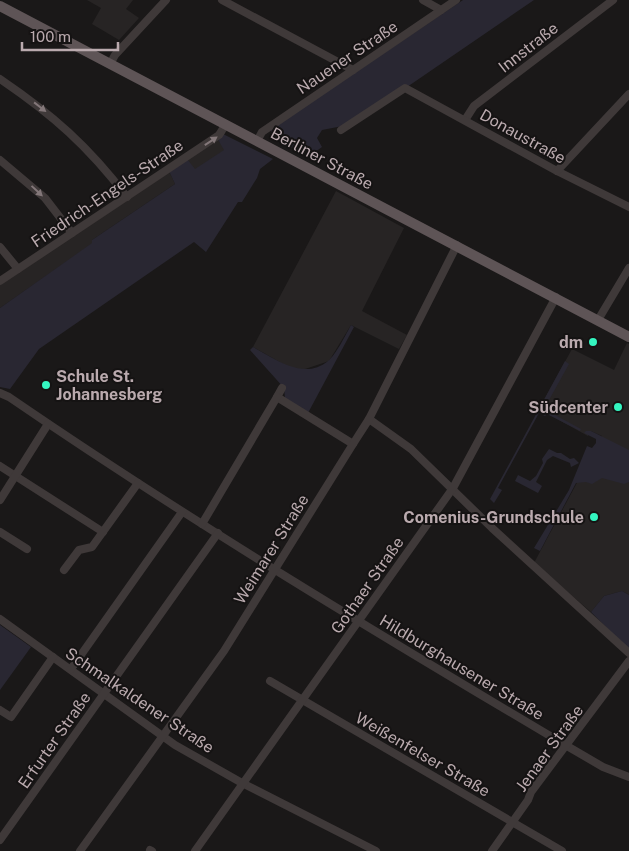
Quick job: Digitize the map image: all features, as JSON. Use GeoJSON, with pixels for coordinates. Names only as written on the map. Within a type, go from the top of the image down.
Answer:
{"type":"FeatureCollection","features":[{"type":"Feature","properties":{"kind":"main road","name":"Berliner Straße"},"geometry":{"type":"LineString","coordinates":[[3,5],[110,64],[629,337]]}},
{"type":"Feature","properties":{"kind":"street"},"geometry":{"type":"LineString","coordinates":[[110,64],[115,55],[166,0]]}},
{"type":"Feature","properties":{"kind":"street"},"geometry":{"type":"LineString","coordinates":[[222,0],[352,70]]}},
{"type":"Feature","properties":{"kind":"street"},"geometry":{"type":"LineString","coordinates":[[423,0],[441,10]]}},
{"type":"Feature","properties":{"kind":"street","name":"Nauener Straße"},"geometry":{"type":"LineString","coordinates":[[257,141],[262,132],[456,0]]}},
{"type":"Feature","properties":{"kind":"street","name":"Innstraße"},"geometry":{"type":"LineString","coordinates":[[465,120],[474,106],[613,0]]}},
{"type":"Feature","properties":{"kind":"street"},"geometry":{"type":"LineString","coordinates":[[0,79],[35,103],[69,130],[99,161],[127,197]]}},
{"type":"Feature","properties":{"kind":"street","name":"Donaustraße"},"geometry":{"type":"LineString","coordinates":[[341,130],[404,88],[557,171],[629,207]]}},
{"type":"Feature","properties":{"kind":"street"},"geometry":{"type":"LineString","coordinates":[[557,171],[629,94]]}},
{"type":"Feature","properties":{"kind":"street","name":"Friedrich-Engels-Straße"},"geometry":{"type":"LineString","coordinates":[[0,281],[219,135],[226,124]]}},
{"type":"Feature","properties":{"kind":"street"},"geometry":{"type":"LineString","coordinates":[[0,160],[44,198],[72,234]]}},
{"type":"Feature","properties":{"kind":"street","name":"Weimarer Straße"},"geometry":{"type":"LineString","coordinates":[[80,851],[224,650],[369,419],[457,245]]}},
{"type":"Feature","properties":{"kind":"street"},"geometry":{"type":"LineString","coordinates":[[0,247],[18,269]]}},
{"type":"Feature","properties":{"kind":"street"},"geometry":{"type":"LineString","coordinates":[[598,320],[629,268]]}},
{"type":"Feature","properties":{"kind":"street","name":"Gothaer Straße"},"geometry":{"type":"LineString","coordinates":[[194,851],[453,488],[556,297]]}},
{"type":"Feature","properties":{"kind":"street"},"geometry":{"type":"LineString","coordinates":[[202,524],[282,388]]}},
{"type":"Feature","properties":{"kind":"street","name":"Hildburghausener Straße"},"geometry":{"type":"LineString","coordinates":[[0,394],[9,397],[182,512],[274,570],[567,746],[603,766],[629,777]]}},
{"type":"Feature","properties":{"kind":"street"},"geometry":{"type":"LineString","coordinates":[[277,397],[353,444]]}},
{"type":"Feature","properties":{"kind":"street"},"geometry":{"type":"LineString","coordinates":[[369,419],[410,448],[492,528],[629,653]]}},
{"type":"Feature","properties":{"kind":"street"},"geometry":{"type":"LineString","coordinates":[[0,500],[48,424]]}},
{"type":"Feature","properties":{"kind":"street"},"geometry":{"type":"LineString","coordinates":[[0,466],[103,532]]}},
{"type":"Feature","properties":{"kind":"street"},"geometry":{"type":"LineString","coordinates":[[64,570],[76,553],[92,547],[138,483]]}},
{"type":"Feature","properties":{"kind":"street"},"geometry":{"type":"LineString","coordinates":[[70,670],[182,512]]}},
{"type":"Feature","properties":{"kind":"street"},"geometry":{"type":"LineString","coordinates":[[0,532],[27,549]]}},
{"type":"Feature","properties":{"kind":"street","name":"Erfurter Straße"},"geometry":{"type":"LineString","coordinates":[[0,840],[218,533]]}},
{"type":"Feature","properties":{"kind":"street","name":"Schmalkaldener Straße"},"geometry":{"type":"LineString","coordinates":[[0,619],[162,736],[242,783],[376,851]]}},
{"type":"Feature","properties":{"kind":"street"},"geometry":{"type":"LineString","coordinates":[[0,710],[11,717],[53,657]]}},
{"type":"Feature","properties":{"kind":"street","name":"Jenaer Straße"},"geometry":{"type":"LineString","coordinates":[[492,851],[531,792],[629,661]]}},
{"type":"Feature","properties":{"kind":"street","name":"Weißenfelser Straße"},"geometry":{"type":"LineString","coordinates":[[270,681],[562,851]]}},
{"type":"Feature","properties":{"kind":"shaded area"},"geometry":{"type":"Polygon","coordinates":[[[87,0],[133,0],[126,9],[139,18],[119,40],[92,24],[101,8],[87,0]]]}},
{"type":"Feature","properties":{"kind":"shaded area"},"geometry":{"type":"Polygon","coordinates":[[[463,0],[534,0],[353,124],[322,130],[317,138],[322,147],[308,157],[271,136],[271,130],[280,123],[463,0]]]}},
{"type":"Feature","properties":{"kind":"shaded area"},"geometry":{"type":"Polygon","coordinates":[[[223,134],[273,159],[260,169],[257,178],[242,202],[238,202],[206,252],[194,242],[39,349],[10,389],[0,387],[0,308],[92,243],[92,240],[175,184],[169,171],[187,159],[195,169],[224,150],[217,138],[223,134]]]}},
{"type":"Feature","properties":{"kind":"shaded area"},"geometry":{"type":"Polygon","coordinates":[[[217,138],[225,150],[195,170],[169,171],[175,184],[92,240],[93,243],[0,308],[0,283],[217,138]]]}},
{"type":"Feature","properties":{"kind":"shaded area"},"geometry":{"type":"Polygon","coordinates":[[[336,191],[404,228],[362,311],[407,335],[399,349],[351,325],[329,361],[305,369],[292,369],[253,347],[336,191]]]}},
{"type":"Feature","properties":{"kind":"shaded area"},"geometry":{"type":"Polygon","coordinates":[[[351,325],[354,327],[308,413],[285,398],[284,388],[250,350],[253,347],[280,362],[300,369],[319,367],[334,354],[351,325]]]}},
{"type":"Feature","properties":{"kind":"shaded area","name":"Comenius-Grundschule"},"geometry":{"type":"Polygon","coordinates":[[[627,343],[629,344],[629,595],[622,591],[604,596],[591,612],[534,563],[602,436],[591,431],[588,436],[539,409],[572,349],[614,370],[627,343]]]}},
{"type":"Feature","properties":{"kind":"shaded area"},"geometry":{"type":"Polygon","coordinates":[[[565,361],[569,364],[544,409],[581,429],[580,431],[547,414],[545,416],[539,413],[498,488],[502,490],[494,503],[490,499],[565,361]]]}},
{"type":"Feature","properties":{"kind":"shaded area"},"geometry":{"type":"Polygon","coordinates":[[[591,431],[629,450],[629,482],[624,484],[602,478],[592,484],[586,482],[576,483],[540,551],[534,548],[569,490],[587,446],[592,448],[596,443],[596,439],[584,433],[591,431]]]}},
{"type":"Feature","properties":{"kind":"shaded area"},"geometry":{"type":"Polygon","coordinates":[[[549,449],[561,453],[570,459],[574,458],[579,463],[571,467],[570,463],[553,456],[547,460],[536,482],[542,486],[538,493],[515,481],[518,475],[530,481],[536,476],[543,463],[542,459],[549,449]]]}},
{"type":"Feature","properties":{"kind":"shaded area"},"geometry":{"type":"Polygon","coordinates":[[[622,591],[629,595],[629,650],[591,612],[604,596],[622,591]]]}},
{"type":"Feature","properties":{"kind":"shaded area"},"geometry":{"type":"Polygon","coordinates":[[[0,625],[31,647],[0,690],[0,625]]]}},
{"type":"Feature","properties":{"kind":"place","name":"dm"},"geometry":{"type":"Point","coordinates":[593,342]}},
{"type":"Feature","properties":{"kind":"place","name":"Schule St. Johannesberg"},"geometry":{"type":"Point","coordinates":[46,385]}},
{"type":"Feature","properties":{"kind":"place","name":"Südcenter"},"geometry":{"type":"Point","coordinates":[618,407]}},
{"type":"Feature","properties":{"kind":"place","name":"Comenius-Grundschule"},"geometry":{"type":"Point","coordinates":[594,517]}}]}
